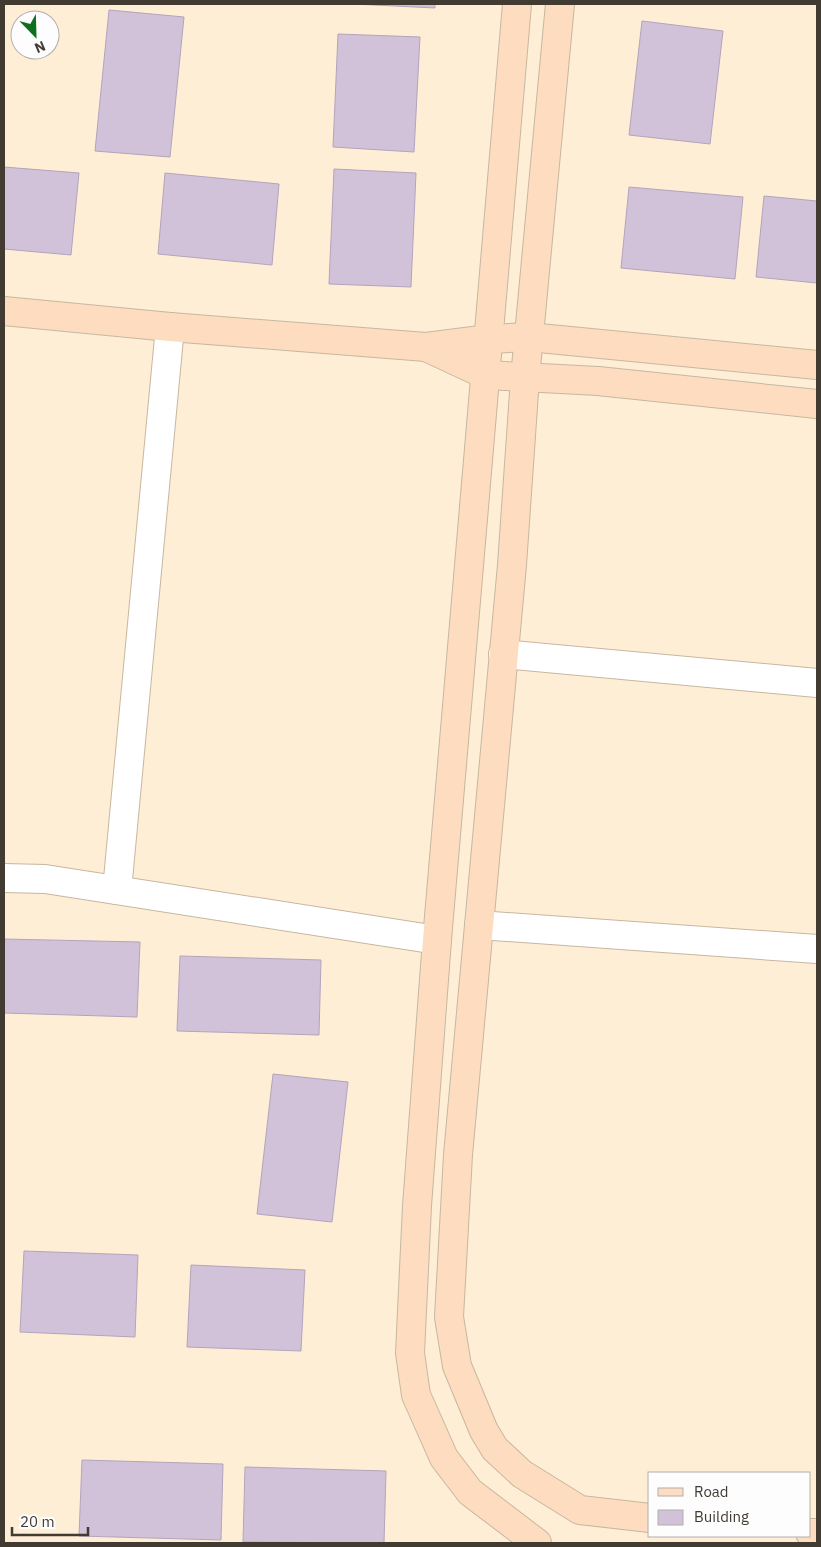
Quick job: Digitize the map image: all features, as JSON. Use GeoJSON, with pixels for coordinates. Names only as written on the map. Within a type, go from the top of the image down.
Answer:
{"type":"FeatureCollection","features":[{"type":"Feature","properties":{"kind":"main road"},"geometry":{"type":"LineString","coordinates":[[517,4],[438,940],[415,1245],[410,1353],[416,1395],[444,1458],[470,1492],[537,1543]]}},
{"type":"Feature","properties":{"kind":"main road"},"geometry":{"type":"LineString","coordinates":[[560,4],[525,378],[503,654],[458,1155],[449,1317],[457,1366],[484,1431],[495,1449],[522,1474],[580,1510],[648,1518]]}},
{"type":"Feature","properties":{"kind":"main road"},"geometry":{"type":"LineString","coordinates":[[4,311],[170,327],[426,347],[489,339],[529,337],[817,365]]}},
{"type":"Feature","properties":{"kind":"main road"},"geometry":{"type":"LineString","coordinates":[[426,347],[486,375],[598,381],[817,404]]}},
{"type":"Feature","properties":{"kind":"street"},"geometry":{"type":"LineString","coordinates":[[117,890],[170,327]]}},
{"type":"Feature","properties":{"kind":"street"},"geometry":{"type":"LineString","coordinates":[[503,654],[817,683]]}},
{"type":"Feature","properties":{"kind":"street"},"geometry":{"type":"LineString","coordinates":[[4,878],[45,879],[438,940]]}},
{"type":"Feature","properties":{"kind":"street"},"geometry":{"type":"LineString","coordinates":[[479,925],[817,949]]}},
{"type":"Feature","properties":{"kind":"building"},"geometry":{"type":"Polygon","coordinates":[[[354,4],[435,4],[435,8],[354,4]]]}},
{"type":"Feature","properties":{"kind":"building"},"geometry":{"type":"Polygon","coordinates":[[[109,10],[184,17],[170,157],[95,151],[109,10]]]}},
{"type":"Feature","properties":{"kind":"building"},"geometry":{"type":"Polygon","coordinates":[[[642,21],[723,31],[710,144],[629,135],[642,21]]]}},
{"type":"Feature","properties":{"kind":"building"},"geometry":{"type":"Polygon","coordinates":[[[338,34],[420,37],[414,152],[333,147],[338,34]]]}},
{"type":"Feature","properties":{"kind":"building"},"geometry":{"type":"Polygon","coordinates":[[[4,167],[79,173],[71,255],[4,249],[4,167]]]}},
{"type":"Feature","properties":{"kind":"building"},"geometry":{"type":"Polygon","coordinates":[[[334,169],[416,173],[411,287],[329,284],[334,169]]]}},
{"type":"Feature","properties":{"kind":"building"},"geometry":{"type":"Polygon","coordinates":[[[165,173],[279,184],[272,265],[158,254],[165,173]]]}},
{"type":"Feature","properties":{"kind":"building"},"geometry":{"type":"Polygon","coordinates":[[[629,187],[743,197],[735,279],[621,268],[629,187]]]}},
{"type":"Feature","properties":{"kind":"building"},"geometry":{"type":"Polygon","coordinates":[[[764,196],[817,201],[817,283],[756,277],[764,196]]]}},
{"type":"Feature","properties":{"kind":"building"},"geometry":{"type":"Polygon","coordinates":[[[4,939],[140,942],[137,1017],[4,1013],[4,939]]]}},
{"type":"Feature","properties":{"kind":"building"},"geometry":{"type":"Polygon","coordinates":[[[180,956],[321,960],[319,1035],[177,1031],[180,956]]]}},
{"type":"Feature","properties":{"kind":"building"},"geometry":{"type":"Polygon","coordinates":[[[273,1074],[348,1082],[332,1222],[257,1214],[273,1074]]]}},
{"type":"Feature","properties":{"kind":"building"},"geometry":{"type":"Polygon","coordinates":[[[24,1251],[138,1255],[135,1337],[20,1332],[24,1251]]]}},
{"type":"Feature","properties":{"kind":"building"},"geometry":{"type":"Polygon","coordinates":[[[191,1265],[305,1270],[301,1351],[187,1347],[191,1265]]]}},
{"type":"Feature","properties":{"kind":"building"},"geometry":{"type":"Polygon","coordinates":[[[82,1460],[223,1464],[221,1540],[79,1536],[82,1460]]]}},
{"type":"Feature","properties":{"kind":"building"},"geometry":{"type":"Polygon","coordinates":[[[245,1467],[386,1471],[384,1543],[243,1542],[245,1467]]]}}]}
